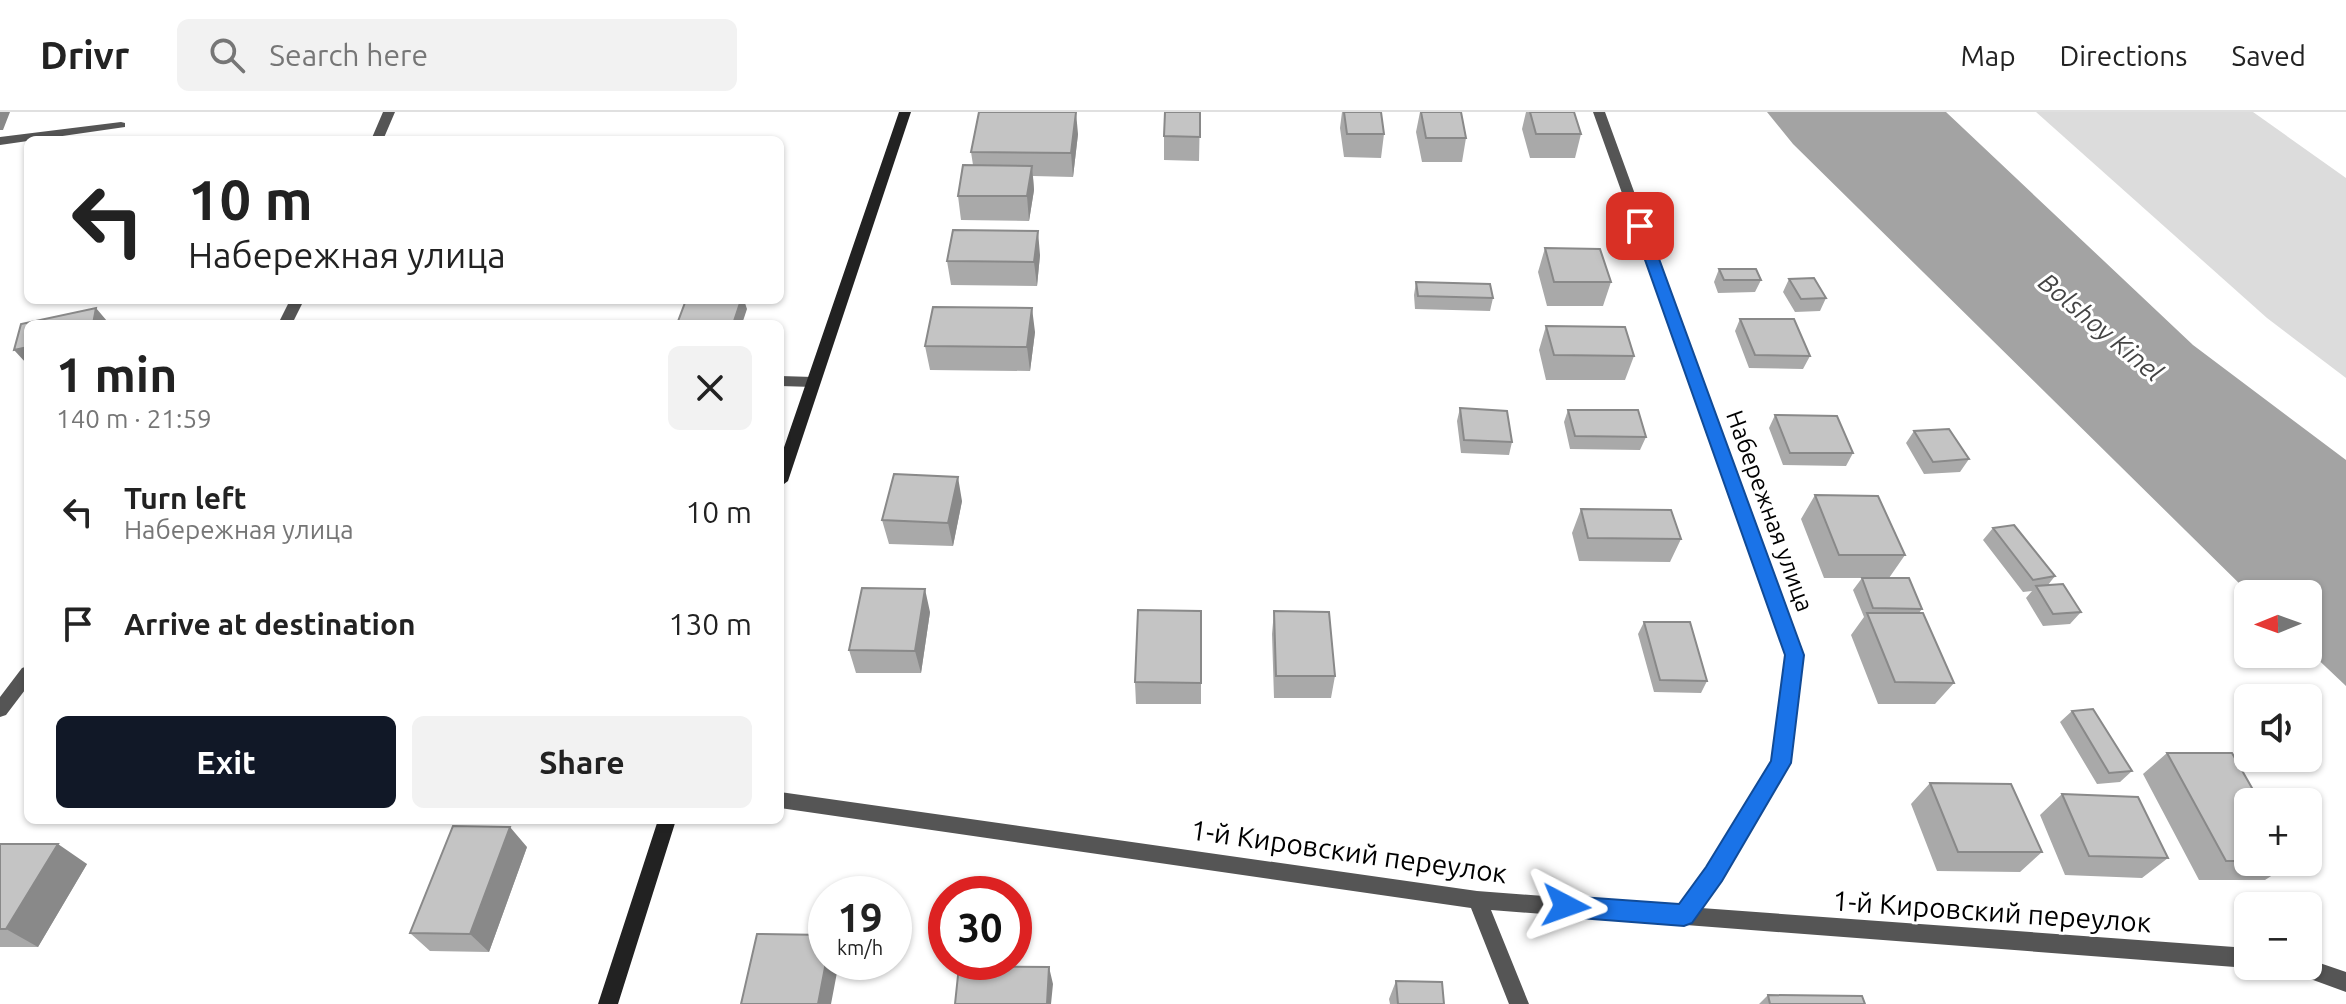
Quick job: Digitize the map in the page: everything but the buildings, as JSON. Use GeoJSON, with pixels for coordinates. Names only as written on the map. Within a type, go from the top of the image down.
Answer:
{"type":"FeatureCollection","features":[{"type":"Feature","properties":{"kind":"main road"},"geometry":{"type":"LineString","coordinates":[[784,469],[905,112]]}},
{"type":"Feature","properties":{"kind":"main road"},"geometry":{"type":"LineString","coordinates":[[608,1004],[666,824]]}},
{"type":"Feature","properties":{"kind":"street"},"geometry":{"type":"LineString","coordinates":[[379,136],[389,112]]}},
{"type":"Feature","properties":{"kind":"street","name":"Набережная улица"},"geometry":{"type":"LineString","coordinates":[[1599,112],[1795,655],[1781,763],[1714,874],[1684,915]]}},
{"type":"Feature","properties":{"kind":"street"},"geometry":{"type":"LineString","coordinates":[[38,136],[121,125]]}},
{"type":"Feature","properties":{"kind":"street"},"geometry":{"type":"LineString","coordinates":[[0,141],[24,138]]}},
{"type":"Feature","properties":{"kind":"street"},"geometry":{"type":"LineString","coordinates":[[784,381],[813,382]]}},
{"type":"Feature","properties":{"kind":"street"},"geometry":{"type":"LineString","coordinates":[[0,710],[24,678]]}},
{"type":"Feature","properties":{"kind":"street","name":"1-й Кировский переулок"},"geometry":{"type":"LineString","coordinates":[[784,801],[1477,900],[2234,957]]}},
{"type":"Feature","properties":{"kind":"street"},"geometry":{"type":"LineString","coordinates":[[1477,900],[1519,1004]]}},
{"type":"Feature","properties":{"kind":"street"},"geometry":{"type":"LineString","coordinates":[[2322,973],[2346,982]]}},
{"type":"Feature","properties":{"kind":"shaded area"},"geometry":{"type":"Polygon","coordinates":[[[2036,112],[2253,112],[2346,178],[2346,378],[2267,318],[2036,112]]]}},
{"type":"Feature","properties":{"kind":"water","name":"Bolshoy Kinel"},"geometry":{"type":"Polygon","coordinates":[[[1767,112],[1946,112],[2193,345],[2346,460],[2346,686],[2322,663],[2322,580],[2236,580],[1793,144],[1767,112]]]}},
{"type":"Feature","properties":{"kind":"route"},"geometry":{"type":"LineString","coordinates":[[1566,906],[1684,915],[1714,874],[1781,763],[1795,655],[1640,226]]}}]}
